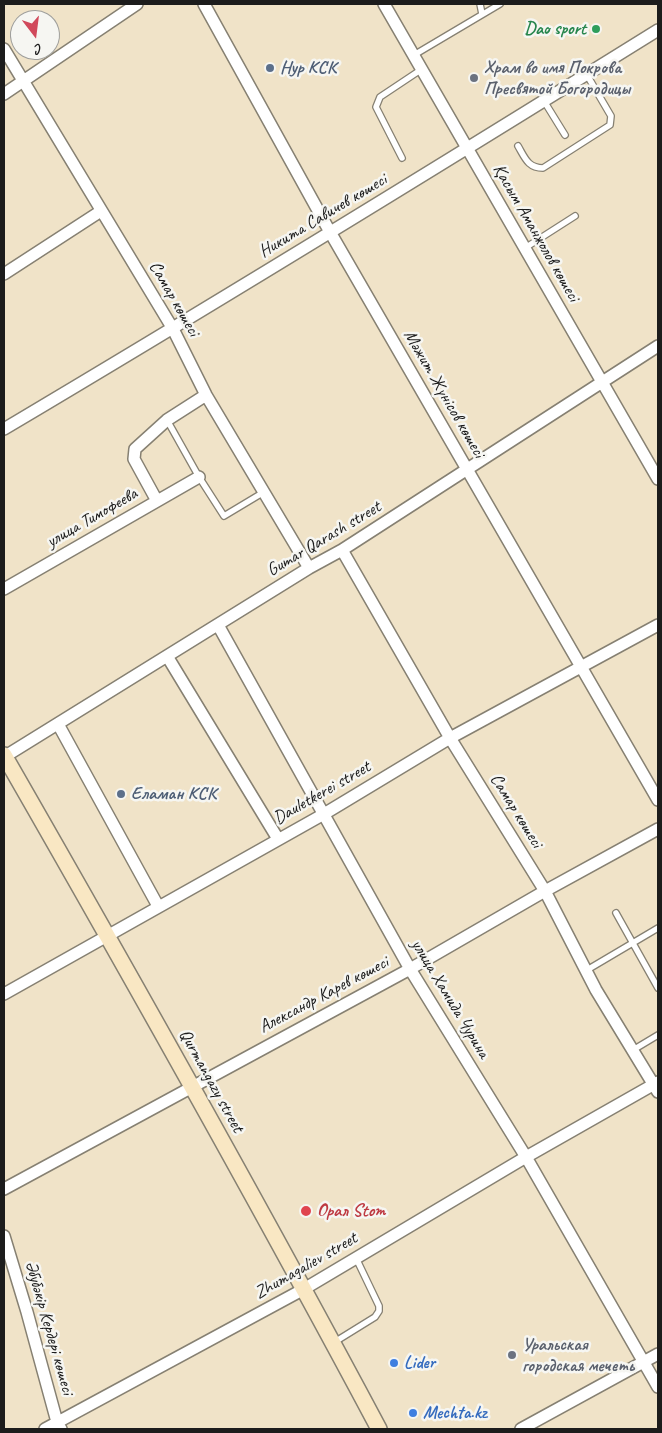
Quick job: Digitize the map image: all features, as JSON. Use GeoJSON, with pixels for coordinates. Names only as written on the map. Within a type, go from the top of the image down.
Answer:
{"type":"FeatureCollection","features":[{"type":"Feature","properties":{"kind":"street"},"geometry":{"type":"LineString","coordinates":[[4,94],[137,4]]}},
{"type":"Feature","properties":{"kind":"street","name":"Мәжит Жүнісов көшесі"},"geometry":{"type":"LineString","coordinates":[[204,4],[330,232],[658,800]]}},
{"type":"Feature","properties":{"kind":"street","name":"Қасым Аманжолов көшесі"},"geometry":{"type":"LineString","coordinates":[[384,4],[602,382],[655,466],[658,480]]}},
{"type":"Feature","properties":{"kind":"street","name":"Никита Савичев көшесі"},"geometry":{"type":"LineString","coordinates":[[4,429],[468,149],[658,30]]}},
{"type":"Feature","properties":{"kind":"street","name":"Самар көшесі"},"geometry":{"type":"LineString","coordinates":[[4,49],[172,329],[206,395],[309,568]]}},
{"type":"Feature","properties":{"kind":"street"},"geometry":{"type":"LineString","coordinates":[[4,274],[101,211]]}},
{"type":"Feature","properties":{"kind":"street","name":"Gumar Qarash street"},"geometry":{"type":"LineString","coordinates":[[4,756],[309,568],[342,550],[658,346]]}},
{"type":"Feature","properties":{"kind":"street"},"geometry":{"type":"LineString","coordinates":[[157,501],[134,459],[135,449],[167,420],[206,395]]}},
{"type":"Feature","properties":{"kind":"street","name":"улица Тимофеева"},"geometry":{"type":"LineString","coordinates":[[4,589],[199,477]]}},
{"type":"Feature","properties":{"kind":"street","name":"Самар көшесі"},"geometry":{"type":"LineString","coordinates":[[342,550],[450,738],[545,891],[596,990],[657,1086]]}},
{"type":"Feature","properties":{"kind":"street","name":"улица Хамида Чурина"},"geometry":{"type":"LineString","coordinates":[[218,625],[410,968],[526,1157],[658,1387]]}},
{"type":"Feature","properties":{"kind":"street","name":"Dauletkerei street"},"geometry":{"type":"LineString","coordinates":[[4,994],[324,814],[450,738],[658,626]]}},
{"type":"Feature","properties":{"kind":"street"},"geometry":{"type":"LineString","coordinates":[[168,656],[278,839]]}},
{"type":"Feature","properties":{"kind":"street"},"geometry":{"type":"LineString","coordinates":[[58,724],[158,906]]}},
{"type":"Feature","properties":{"kind":"street","name":"Qurmangazy street"},"geometry":{"type":"LineString","coordinates":[[4,756],[192,1086],[379,1429]]}},
{"type":"Feature","properties":{"kind":"street","name":"Александр Карев көшесі"},"geometry":{"type":"LineString","coordinates":[[4,1189],[410,968],[658,828]]}},
{"type":"Feature","properties":{"kind":"street","name":"Zhumagaliev street"},"geometry":{"type":"LineString","coordinates":[[45,1429],[59,1426],[304,1289],[526,1157],[657,1086]]}},
{"type":"Feature","properties":{"kind":"street","name":"Әбубәкір Кердері көшесі"},"geometry":{"type":"LineString","coordinates":[[4,1236],[25,1303],[59,1426]]}},
{"type":"Feature","properties":{"kind":"street"},"geometry":{"type":"LineString","coordinates":[[521,1429],[658,1354]]}},
{"type":"Feature","properties":{"kind":"lane"},"geometry":{"type":"LineString","coordinates":[[480,4],[482,14]]}},
{"type":"Feature","properties":{"kind":"lane"},"geometry":{"type":"LineString","coordinates":[[414,55],[500,4]]}},
{"type":"Feature","properties":{"kind":"lane"},"geometry":{"type":"LineString","coordinates":[[402,158],[376,108],[377,103],[380,97],[422,69]]}},
{"type":"Feature","properties":{"kind":"lane"},"geometry":{"type":"LineString","coordinates":[[518,146],[530,165],[535,168],[543,168],[610,125],[610,116],[586,75]]}},
{"type":"Feature","properties":{"kind":"lane"},"geometry":{"type":"LineString","coordinates":[[544,101],[565,135]]}},
{"type":"Feature","properties":{"kind":"lane"},"geometry":{"type":"LineString","coordinates":[[525,248],[574,216]]}},
{"type":"Feature","properties":{"kind":"lane"},"geometry":{"type":"LineString","coordinates":[[167,420],[199,477],[224,516],[264,492]]}},
{"type":"Feature","properties":{"kind":"lane"},"geometry":{"type":"LineString","coordinates":[[616,913],[658,988]]}},
{"type":"Feature","properties":{"kind":"lane"},"geometry":{"type":"LineString","coordinates":[[587,970],[634,944],[658,928]]}},
{"type":"Feature","properties":{"kind":"lane"},"geometry":{"type":"LineString","coordinates":[[633,1050],[658,1035]]}},
{"type":"Feature","properties":{"kind":"lane"},"geometry":{"type":"LineString","coordinates":[[333,1343],[375,1317],[379,1311],[379,1306],[356,1258]]}},
{"type":"Feature","properties":{"kind":"place","name":"Dao sport"},"geometry":{"type":"Point","coordinates":[596,29]}},
{"type":"Feature","properties":{"kind":"place","name":"Нур КСК"},"geometry":{"type":"Point","coordinates":[270,68]}},
{"type":"Feature","properties":{"kind":"place","name":"Храм во имя Покрова Пресвятой Богородицы"},"geometry":{"type":"Point","coordinates":[474,78]}},
{"type":"Feature","properties":{"kind":"place","name":"Еламан КСК"},"geometry":{"type":"Point","coordinates":[121,794]}},
{"type":"Feature","properties":{"kind":"place","name":"Орал Stom"},"geometry":{"type":"Point","coordinates":[306,1211]}},
{"type":"Feature","properties":{"kind":"place","name":"Уральская городская мечеть"},"geometry":{"type":"Point","coordinates":[512,1355]}},
{"type":"Feature","properties":{"kind":"place","name":"Lider"},"geometry":{"type":"Point","coordinates":[394,1363]}},
{"type":"Feature","properties":{"kind":"place","name":"Mechta.kz"},"geometry":{"type":"Point","coordinates":[413,1413]}}]}
